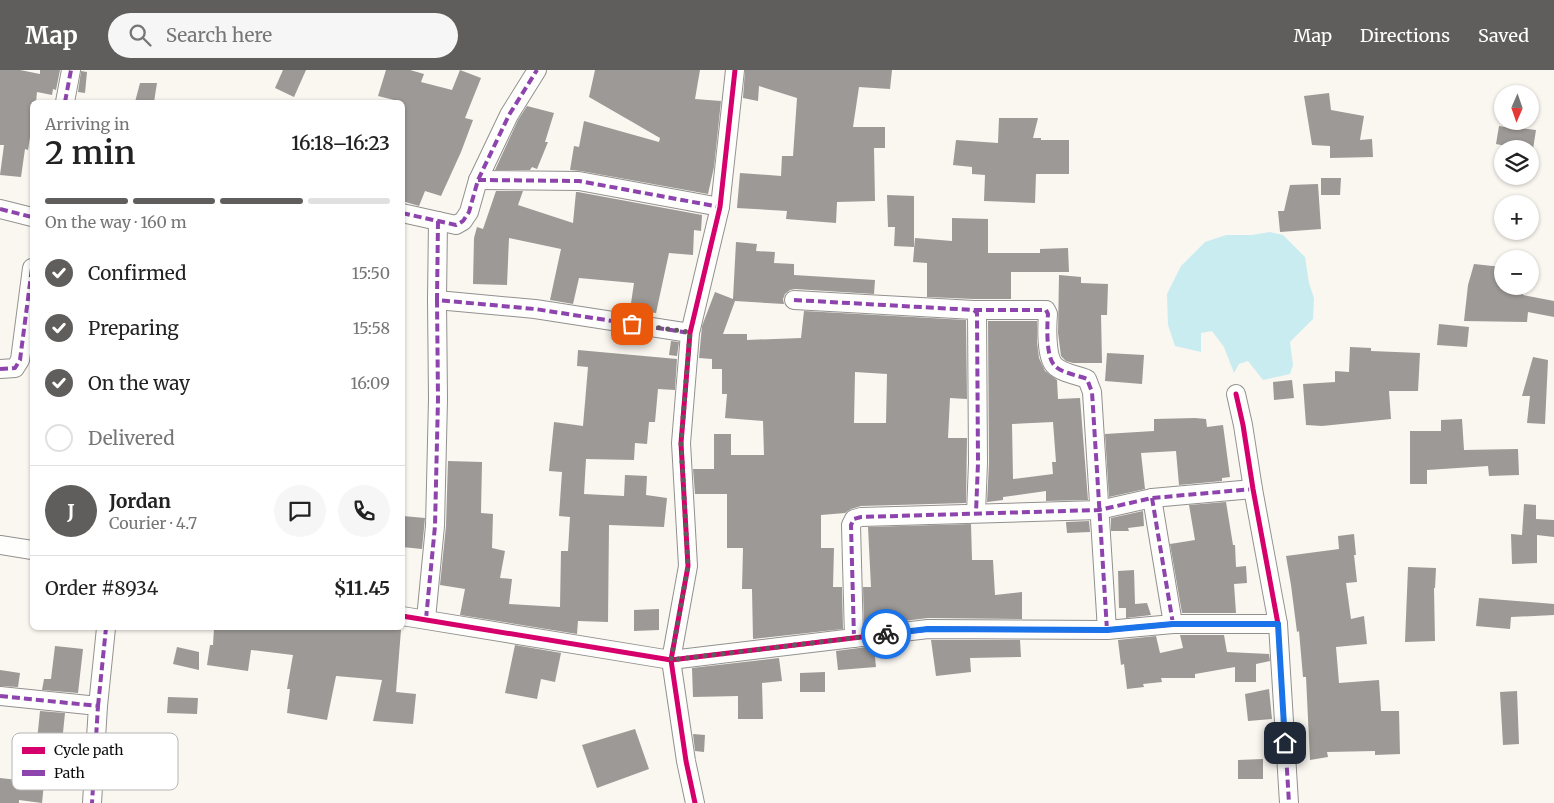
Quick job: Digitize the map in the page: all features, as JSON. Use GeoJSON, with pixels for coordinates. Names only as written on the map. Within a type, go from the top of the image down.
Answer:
{"type":"FeatureCollection","features":[{"type":"Feature","properties":{"kind":"street"},"geometry":{"type":"LineString","coordinates":[[65,100],[71,70]]}},
{"type":"Feature","properties":{"kind":"street"},"geometry":{"type":"LineString","coordinates":[[405,214],[456,225],[463,222],[469,212],[478,180],[509,115],[537,70]]}},
{"type":"Feature","properties":{"kind":"street"},"geometry":{"type":"LineString","coordinates":[[695,803],[686,761],[671,660],[688,566],[681,443],[690,332],[720,207],[735,70]]}},
{"type":"Feature","properties":{"kind":"street"},"geometry":{"type":"LineString","coordinates":[[478,180],[580,181],[720,207]]}},
{"type":"Feature","properties":{"kind":"street"},"geometry":{"type":"LineString","coordinates":[[0,209],[30,216]]}},
{"type":"Feature","properties":{"kind":"street"},"geometry":{"type":"LineString","coordinates":[[426,619],[435,526],[438,399],[438,221]]}},
{"type":"Feature","properties":{"kind":"street"},"geometry":{"type":"LineString","coordinates":[[0,368],[15,368],[20,360],[30,283]]}},
{"type":"Feature","properties":{"kind":"street"},"geometry":{"type":"LineString","coordinates":[[437,300],[535,309],[690,332]]}},
{"type":"Feature","properties":{"kind":"street"},"geometry":{"type":"LineString","coordinates":[[794,300],[974,310],[1046,310],[1049,352],[1053,365],[1063,371],[1087,379],[1092,392],[1107,630]]}},
{"type":"Feature","properties":{"kind":"street"},"geometry":{"type":"LineString","coordinates":[[974,310],[977,313],[978,463],[976,513]]}},
{"type":"Feature","properties":{"kind":"street"},"geometry":{"type":"LineString","coordinates":[[1236,394],[1278,624],[1289,803]]}},
{"type":"Feature","properties":{"kind":"street"},"geometry":{"type":"LineString","coordinates":[[854,638],[851,525],[854,519],[861,517],[1099,510],[1152,498],[1253,489]]}},
{"type":"Feature","properties":{"kind":"street"},"geometry":{"type":"LineString","coordinates":[[1152,498],[1173,624]]}},
{"type":"Feature","properties":{"kind":"street"},"geometry":{"type":"LineString","coordinates":[[0,545],[30,550]]}},
{"type":"Feature","properties":{"kind":"street"},"geometry":{"type":"LineString","coordinates":[[405,616],[671,660],[928,629],[1107,630],[1173,624],[1278,624]]}},
{"type":"Feature","properties":{"kind":"street"},"geometry":{"type":"LineString","coordinates":[[96,733],[106,630]]}},
{"type":"Feature","properties":{"kind":"street"},"geometry":{"type":"LineString","coordinates":[[0,696],[98,706]]}},
{"type":"Feature","properties":{"kind":"street"},"geometry":{"type":"LineString","coordinates":[[92,803],[93,790]]}},
{"type":"Feature","properties":{"kind":"water"},"geometry":{"type":"Polygon","coordinates":[[[1270,232],[1283,235],[1305,257],[1309,283],[1314,298],[1313,319],[1290,342],[1293,365],[1290,374],[1263,380],[1248,361],[1239,364],[1234,373],[1224,347],[1212,331],[1201,333],[1201,352],[1175,346],[1168,325],[1167,294],[1181,266],[1205,242],[1226,235],[1252,235],[1270,232]]]}},
{"type":"Feature","properties":{"kind":"building"},"geometry":{"type":"Polygon","coordinates":[[[0,70],[20,70],[40,74],[40,70],[60,70],[56,90],[53,89],[52,95],[37,92],[36,100],[30,100],[30,138],[28,150],[25,149],[21,177],[0,175],[4,145],[0,145],[0,70]]]}},
{"type":"Feature","properties":{"kind":"building"},"geometry":{"type":"Polygon","coordinates":[[[283,70],[306,70],[294,97],[275,88],[283,70]]]}},
{"type":"Feature","properties":{"kind":"building"},"geometry":{"type":"Polygon","coordinates":[[[386,70],[410,70],[424,74],[421,82],[452,90],[460,70],[481,78],[465,118],[473,120],[441,196],[425,191],[419,206],[405,202],[405,100],[394,100],[378,96],[386,70]]]}},
{"type":"Feature","properties":{"kind":"building"},"geometry":{"type":"Polygon","coordinates":[[[595,70],[700,70],[695,99],[721,101],[714,167],[708,194],[570,170],[574,146],[579,147],[584,121],[659,142],[660,138],[589,97],[595,70]]]}},
{"type":"Feature","properties":{"kind":"building"},"geometry":{"type":"Polygon","coordinates":[[[745,70],[892,70],[890,89],[859,87],[853,127],[885,127],[885,148],[874,148],[875,201],[837,202],[836,223],[786,219],[787,211],[737,208],[740,173],[781,176],[782,156],[793,156],[797,98],[759,86],[758,101],[743,98],[745,70]]]}},
{"type":"Feature","properties":{"kind":"building"},"geometry":{"type":"Polygon","coordinates":[[[81,71],[87,72],[85,93],[78,92],[81,71]]]}},
{"type":"Feature","properties":{"kind":"building"},"geometry":{"type":"Polygon","coordinates":[[[140,83],[157,83],[154,100],[136,100],[140,83]]]}},
{"type":"Feature","properties":{"kind":"building"},"geometry":{"type":"Polygon","coordinates":[[[1329,93],[1331,110],[1364,116],[1360,140],[1372,139],[1373,157],[1330,158],[1330,146],[1312,145],[1304,96],[1329,93]]]}},
{"type":"Feature","properties":{"kind":"building"},"geometry":{"type":"Polygon","coordinates":[[[527,106],[554,113],[545,142],[548,142],[537,169],[532,167],[530,170],[495,170],[518,120],[527,106]]]}},
{"type":"Feature","properties":{"kind":"building"},"geometry":{"type":"Polygon","coordinates":[[[999,118],[1038,118],[1033,138],[1041,138],[1041,140],[1069,140],[1069,174],[1036,174],[1035,203],[984,201],[985,175],[972,174],[972,167],[953,165],[956,140],[998,143],[999,118]]]}},
{"type":"Feature","properties":{"kind":"building"},"geometry":{"type":"Polygon","coordinates":[[[1498,130],[1536,130],[1534,140],[1497,140],[1498,130]]]}},
{"type":"Feature","properties":{"kind":"building"},"geometry":{"type":"Polygon","coordinates":[[[1321,178],[1341,178],[1340,195],[1321,195],[1321,178]]]}},
{"type":"Feature","properties":{"kind":"building"},"geometry":{"type":"Polygon","coordinates":[[[1318,184],[1321,229],[1280,232],[1278,211],[1284,211],[1290,185],[1318,184]]]}},
{"type":"Feature","properties":{"kind":"building"},"geometry":{"type":"Polygon","coordinates":[[[496,191],[523,191],[518,205],[573,223],[576,192],[578,192],[702,215],[701,231],[694,230],[693,255],[669,253],[656,313],[630,310],[634,283],[579,278],[573,304],[550,300],[561,249],[509,238],[507,285],[473,284],[474,238],[477,227],[483,229],[496,191]]]}},
{"type":"Feature","properties":{"kind":"building"},"geometry":{"type":"Polygon","coordinates":[[[887,195],[914,196],[914,247],[894,246],[895,227],[888,227],[887,195]]]}},
{"type":"Feature","properties":{"kind":"building"},"geometry":{"type":"Polygon","coordinates":[[[952,218],[988,219],[988,253],[1040,253],[1040,249],[1068,248],[1069,272],[1011,272],[1011,299],[927,297],[927,263],[913,262],[915,238],[952,241],[952,218]]]}},
{"type":"Feature","properties":{"kind":"building"},"geometry":{"type":"Polygon","coordinates":[[[736,242],[757,244],[756,251],[775,252],[774,263],[794,264],[794,275],[875,280],[874,294],[795,289],[785,294],[784,304],[735,301],[723,334],[747,334],[747,340],[801,338],[804,311],[966,320],[967,399],[950,398],[948,438],[967,438],[966,503],[861,506],[845,513],[821,515],[821,548],[834,548],[833,587],[842,587],[843,629],[753,639],[752,589],[742,589],[743,548],[727,548],[727,494],[695,494],[693,469],[714,469],[714,434],[731,434],[731,455],[764,455],[763,421],[725,418],[727,394],[722,394],[722,369],[712,369],[712,359],[699,358],[702,326],[715,292],[733,299],[736,242]],[[855,372],[854,423],[886,423],[887,374],[855,372]]]}},
{"type":"Feature","properties":{"kind":"building"},"geometry":{"type":"Polygon","coordinates":[[[1474,264],[1494,266],[1494,295],[1523,295],[1554,301],[1554,317],[1528,312],[1527,322],[1464,321],[1468,285],[1474,264]]]}},
{"type":"Feature","properties":{"kind":"building"},"geometry":{"type":"Polygon","coordinates":[[[1059,275],[1081,277],[1081,283],[1108,284],[1107,315],[1101,315],[1102,363],[1073,363],[1066,361],[1061,356],[1058,333],[1059,275]]]}},
{"type":"Feature","properties":{"kind":"building"},"geometry":{"type":"Polygon","coordinates":[[[988,321],[1037,321],[1039,358],[1045,371],[1057,380],[1058,399],[1080,398],[1088,500],[1046,501],[1046,491],[1003,497],[1003,500],[987,502],[989,463],[988,321]],[[1053,422],[1012,424],[1013,479],[1053,474],[1052,462],[1056,462],[1053,422]]]}},
{"type":"Feature","properties":{"kind":"building"},"geometry":{"type":"Polygon","coordinates":[[[1439,324],[1469,327],[1467,347],[1437,345],[1439,324]]]}},
{"type":"Feature","properties":{"kind":"building"},"geometry":{"type":"Polygon","coordinates":[[[671,341],[679,342],[677,356],[669,355],[671,341]]]}},
{"type":"Feature","properties":{"kind":"building"},"geometry":{"type":"Polygon","coordinates":[[[1350,347],[1371,348],[1371,351],[1420,353],[1418,391],[1389,391],[1391,419],[1322,426],[1306,425],[1303,384],[1335,382],[1335,371],[1349,372],[1350,347]]]}},
{"type":"Feature","properties":{"kind":"building"},"geometry":{"type":"Polygon","coordinates":[[[578,350],[677,359],[675,390],[658,389],[655,422],[649,422],[647,444],[635,443],[634,460],[586,459],[584,494],[624,496],[625,475],[647,476],[646,495],[667,498],[664,527],[609,525],[608,622],[578,621],[577,634],[460,615],[465,589],[440,585],[446,526],[448,461],[482,462],[481,513],[493,514],[492,548],[505,551],[500,578],[512,579],[509,604],[560,607],[561,551],[568,551],[570,517],[559,516],[562,472],[549,471],[554,422],[583,426],[588,367],[577,366],[578,350]]]}},
{"type":"Feature","properties":{"kind":"building"},"geometry":{"type":"Polygon","coordinates":[[[1107,353],[1144,355],[1142,384],[1105,381],[1107,353]]]}},
{"type":"Feature","properties":{"kind":"building"},"geometry":{"type":"Polygon","coordinates":[[[1533,357],[1548,360],[1545,424],[1527,423],[1530,396],[1522,396],[1533,357]]]}},
{"type":"Feature","properties":{"kind":"building"},"geometry":{"type":"Polygon","coordinates":[[[1292,380],[1294,398],[1274,400],[1273,382],[1292,380]]]}},
{"type":"Feature","properties":{"kind":"building"},"geometry":{"type":"Polygon","coordinates":[[[1154,419],[1206,419],[1207,427],[1223,425],[1230,477],[1222,478],[1222,481],[1179,485],[1176,451],[1141,453],[1145,489],[1109,497],[1105,434],[1154,431],[1154,419]]]}},
{"type":"Feature","properties":{"kind":"building"},"geometry":{"type":"Polygon","coordinates":[[[1462,419],[1464,450],[1518,449],[1519,475],[1489,476],[1488,466],[1427,470],[1427,484],[1410,484],[1410,431],[1441,431],[1441,420],[1462,419]]]}},
{"type":"Feature","properties":{"kind":"building"},"geometry":{"type":"Polygon","coordinates":[[[1226,502],[1233,545],[1235,545],[1236,567],[1246,566],[1247,583],[1234,584],[1236,613],[1182,613],[1170,544],[1195,540],[1189,505],[1226,502]]]}},
{"type":"Feature","properties":{"kind":"building"},"geometry":{"type":"Polygon","coordinates":[[[1524,504],[1536,505],[1536,519],[1554,520],[1554,537],[1537,535],[1537,563],[1512,564],[1511,534],[1522,535],[1524,504]]]}},
{"type":"Feature","properties":{"kind":"building"},"geometry":{"type":"Polygon","coordinates":[[[1143,511],[1144,526],[1128,528],[1129,531],[1111,531],[1111,518],[1143,511]]]}},
{"type":"Feature","properties":{"kind":"building"},"geometry":{"type":"Polygon","coordinates":[[[405,516],[425,518],[422,549],[405,547],[405,516]]]}},
{"type":"Feature","properties":{"kind":"building"},"geometry":{"type":"Polygon","coordinates":[[[1089,521],[1090,532],[1067,533],[1066,522],[1089,521]]]}},
{"type":"Feature","properties":{"kind":"building"},"geometry":{"type":"Polygon","coordinates":[[[971,524],[972,560],[993,560],[995,595],[1022,592],[1022,619],[928,618],[864,626],[863,587],[871,587],[868,527],[971,524]]]}},
{"type":"Feature","properties":{"kind":"building"},"geometry":{"type":"Polygon","coordinates":[[[1354,534],[1357,582],[1346,583],[1351,619],[1364,616],[1367,644],[1336,647],[1339,683],[1379,680],[1381,711],[1399,711],[1400,754],[1375,755],[1375,751],[1327,752],[1328,757],[1310,760],[1306,677],[1303,677],[1299,631],[1297,632],[1286,556],[1339,549],[1338,536],[1354,534]]]}},
{"type":"Feature","properties":{"kind":"building"},"geometry":{"type":"Polygon","coordinates":[[[1408,567],[1436,568],[1434,588],[1435,641],[1405,642],[1408,567]]]}},
{"type":"Feature","properties":{"kind":"building"},"geometry":{"type":"Polygon","coordinates":[[[1134,570],[1135,604],[1147,603],[1151,615],[1126,618],[1126,608],[1119,608],[1118,571],[1134,570]]]}},
{"type":"Feature","properties":{"kind":"building"},"geometry":{"type":"Polygon","coordinates":[[[1479,598],[1554,604],[1554,615],[1511,617],[1510,629],[1476,626],[1479,598]]]}},
{"type":"Feature","properties":{"kind":"building"},"geometry":{"type":"Polygon","coordinates":[[[659,609],[659,630],[634,631],[634,610],[659,609]]]}},
{"type":"Feature","properties":{"kind":"building"},"geometry":{"type":"Polygon","coordinates":[[[214,630],[401,630],[396,692],[416,694],[413,724],[373,721],[382,680],[336,676],[327,720],[287,713],[290,689],[287,689],[293,655],[251,650],[248,671],[207,665],[210,645],[213,645],[214,630]]]}},
{"type":"Feature","properties":{"kind":"building"},"geometry":{"type":"Polygon","coordinates":[[[1180,635],[1224,635],[1227,652],[1269,654],[1270,661],[1256,664],[1256,682],[1235,682],[1235,667],[1195,674],[1195,678],[1161,678],[1162,682],[1143,684],[1144,687],[1127,689],[1124,664],[1121,665],[1118,640],[1156,636],[1160,653],[1183,648],[1180,635]]]}},
{"type":"Feature","properties":{"kind":"building"},"geometry":{"type":"Polygon","coordinates":[[[931,640],[1020,640],[1021,657],[970,658],[971,672],[936,676],[931,640]]]}},
{"type":"Feature","properties":{"kind":"building"},"geometry":{"type":"Polygon","coordinates":[[[515,645],[561,653],[555,682],[541,679],[537,699],[505,693],[515,645]]]}},
{"type":"Feature","properties":{"kind":"building"},"geometry":{"type":"Polygon","coordinates":[[[55,646],[83,649],[78,693],[42,690],[44,679],[51,679],[55,646]]]}},
{"type":"Feature","properties":{"kind":"building"},"geometry":{"type":"Polygon","coordinates":[[[874,646],[876,667],[838,670],[836,651],[874,646]]]}},
{"type":"Feature","properties":{"kind":"building"},"geometry":{"type":"Polygon","coordinates":[[[177,647],[199,652],[199,670],[173,664],[177,647]]]}},
{"type":"Feature","properties":{"kind":"building"},"geometry":{"type":"Polygon","coordinates":[[[779,658],[782,681],[762,683],[763,719],[738,719],[738,696],[693,697],[692,668],[779,658]]]}},
{"type":"Feature","properties":{"kind":"building"},"geometry":{"type":"Polygon","coordinates":[[[0,670],[20,673],[18,687],[0,686],[0,670]]]}},
{"type":"Feature","properties":{"kind":"building"},"geometry":{"type":"Polygon","coordinates":[[[825,672],[825,692],[800,692],[800,673],[825,672]]]}},
{"type":"Feature","properties":{"kind":"building"},"geometry":{"type":"Polygon","coordinates":[[[1269,689],[1272,719],[1248,721],[1245,694],[1269,689]]]}},
{"type":"Feature","properties":{"kind":"building"},"geometry":{"type":"Polygon","coordinates":[[[1517,691],[1519,744],[1503,745],[1500,692],[1517,691]]]}},
{"type":"Feature","properties":{"kind":"building"},"geometry":{"type":"Polygon","coordinates":[[[168,697],[198,698],[197,714],[167,713],[168,697]]]}},
{"type":"Feature","properties":{"kind":"building"},"geometry":{"type":"Polygon","coordinates":[[[40,711],[65,713],[63,733],[38,733],[40,711]]]}},
{"type":"Feature","properties":{"kind":"building"},"geometry":{"type":"Polygon","coordinates":[[[635,729],[649,769],[597,788],[582,745],[635,729]]]}},
{"type":"Feature","properties":{"kind":"building"},"geometry":{"type":"Polygon","coordinates":[[[693,734],[705,735],[704,752],[695,751],[693,734]]]}},
{"type":"Feature","properties":{"kind":"building"},"geometry":{"type":"Polygon","coordinates":[[[1263,759],[1263,779],[1238,779],[1238,760],[1263,759]]]}},
{"type":"Feature","properties":{"kind":"building"},"geometry":{"type":"Polygon","coordinates":[[[0,778],[12,779],[12,790],[43,790],[42,803],[19,800],[19,803],[0,803],[0,778]]]}},
{"type":"Feature","properties":{"kind":"marked path"},"geometry":{"type":"LineString","coordinates":[[65,100],[71,70]]}},
{"type":"Feature","properties":{"kind":"marked path"},"geometry":{"type":"LineString","coordinates":[[405,214],[456,225],[463,221],[469,212],[478,180],[509,115],[537,70]]}},
{"type":"Feature","properties":{"kind":"marked path"},"geometry":{"type":"LineString","coordinates":[[478,180],[579,181],[720,207]]}},
{"type":"Feature","properties":{"kind":"marked path"},"geometry":{"type":"LineString","coordinates":[[0,209],[30,216]]}},
{"type":"Feature","properties":{"kind":"marked path"},"geometry":{"type":"LineString","coordinates":[[438,221],[437,300],[535,309],[690,333]]}},
{"type":"Feature","properties":{"kind":"marked path"},"geometry":{"type":"LineString","coordinates":[[0,369],[15,368],[20,360],[30,283]]}},
{"type":"Feature","properties":{"kind":"marked path"},"geometry":{"type":"LineString","coordinates":[[426,619],[435,526],[438,399],[437,300]]}},
{"type":"Feature","properties":{"kind":"marked path"},"geometry":{"type":"LineString","coordinates":[[794,300],[974,310],[977,313],[978,463],[976,513]]}},
{"type":"Feature","properties":{"kind":"marked path"},"geometry":{"type":"LineString","coordinates":[[974,310],[1046,310],[1048,314],[1048,348],[1051,361],[1057,368],[1069,374],[1087,379],[1092,392],[1107,630]]}},
{"type":"Feature","properties":{"kind":"marked path"},"geometry":{"type":"LineString","coordinates":[[854,638],[851,525],[854,519],[861,517],[1099,510],[1152,498],[1253,489]]}},
{"type":"Feature","properties":{"kind":"marked path"},"geometry":{"type":"LineString","coordinates":[[1152,498],[1173,624]]}},
{"type":"Feature","properties":{"kind":"marked path"},"geometry":{"type":"LineString","coordinates":[[1278,624],[1289,803]]}},
{"type":"Feature","properties":{"kind":"marked path"},"geometry":{"type":"LineString","coordinates":[[98,706],[106,630]]}},
{"type":"Feature","properties":{"kind":"marked path"},"geometry":{"type":"LineString","coordinates":[[0,696],[98,706],[96,733]]}},
{"type":"Feature","properties":{"kind":"marked path"},"geometry":{"type":"LineString","coordinates":[[92,803],[93,790]]}},
{"type":"Feature","properties":{"kind":"cycle path"},"geometry":{"type":"LineString","coordinates":[[695,803],[686,761],[671,660],[688,566],[681,443],[690,333],[720,207],[735,70]]}},
{"type":"Feature","properties":{"kind":"cycle path"},"geometry":{"type":"LineString","coordinates":[[405,616],[671,660],[928,629],[1107,630],[1173,624],[1278,624],[1236,394]]}},
{"type":"Feature","properties":{"kind":"way so far"},"geometry":{"type":"LineString","coordinates":[[632,324],[690,332],[681,443],[688,566],[671,660],[886,634]]}},
{"type":"Feature","properties":{"kind":"route"},"geometry":{"type":"LineString","coordinates":[[886,634],[928,629],[1107,630],[1173,624],[1278,624],[1285,743]]}}]}
